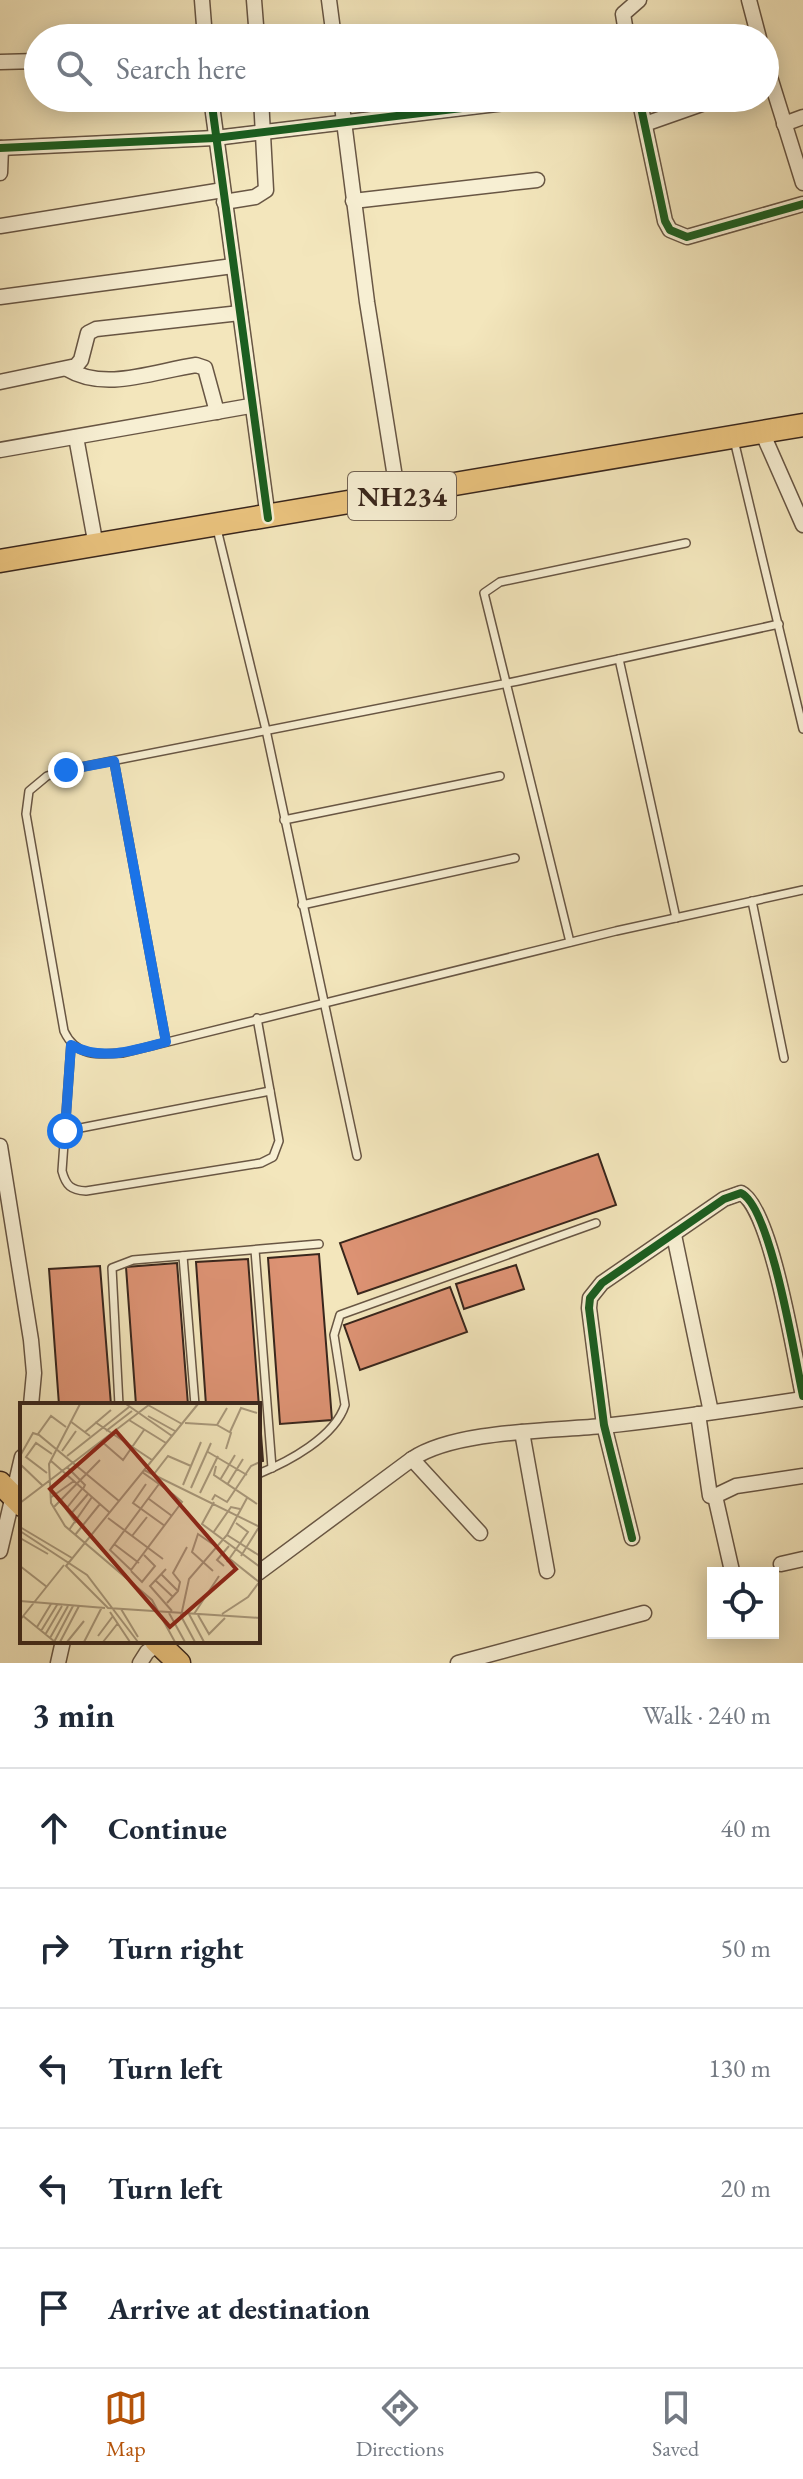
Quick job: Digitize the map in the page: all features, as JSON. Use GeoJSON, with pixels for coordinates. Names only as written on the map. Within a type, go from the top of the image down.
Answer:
{"type":"FeatureCollection","features":[{"type":"Feature","properties":{"kind":"highway","name":"NH234"},"geometry":{"type":"LineString","coordinates":[[0,561],[216,527],[803,425]]}},
{"type":"Feature","properties":{"kind":"highway"},"geometry":{"type":"LineString","coordinates":[[160,1643],[179,1663]]}},
{"type":"Feature","properties":{"kind":"street"},"geometry":{"type":"LineString","coordinates":[[202,0],[204,24]]}},
{"type":"Feature","properties":{"kind":"street"},"geometry":{"type":"LineString","coordinates":[[254,0],[256,24]]}},
{"type":"Feature","properties":{"kind":"street"},"geometry":{"type":"LineString","coordinates":[[329,0],[332,24]]}},
{"type":"Feature","properties":{"kind":"street"},"geometry":{"type":"LineString","coordinates":[[625,24],[623,14],[639,0]]}},
{"type":"Feature","properties":{"kind":"street"},"geometry":{"type":"LineString","coordinates":[[749,0],[755,24]]}},
{"type":"Feature","properties":{"kind":"street"},"geometry":{"type":"LineString","coordinates":[[0,62],[24,61]]}},
{"type":"Feature","properties":{"kind":"street"},"geometry":{"type":"LineString","coordinates":[[779,111],[803,183]]}},
{"type":"Feature","properties":{"kind":"street"},"geometry":{"type":"LineString","coordinates":[[212,112],[250,406],[268,518]]}},
{"type":"Feature","properties":{"kind":"street"},"geometry":{"type":"LineString","coordinates":[[0,226],[224,196],[255,197],[266,190],[262,112]]}},
{"type":"Feature","properties":{"kind":"street"},"geometry":{"type":"LineString","coordinates":[[343,112],[353,201],[398,496]]}},
{"type":"Feature","properties":{"kind":"street"},"geometry":{"type":"LineString","coordinates":[[0,173],[1,148],[215,138],[436,112]]}},
{"type":"Feature","properties":{"kind":"street"},"geometry":{"type":"LineString","coordinates":[[642,112],[665,221],[677,235],[687,237],[803,204]]}},
{"type":"Feature","properties":{"kind":"street"},"geometry":{"type":"LineString","coordinates":[[645,124],[679,112]]}},
{"type":"Feature","properties":{"kind":"street"},"geometry":{"type":"LineString","coordinates":[[784,124],[803,117]]}},
{"type":"Feature","properties":{"kind":"street"},"geometry":{"type":"LineString","coordinates":[[353,201],[537,180]]}},
{"type":"Feature","properties":{"kind":"street"},"geometry":{"type":"LineString","coordinates":[[0,297],[233,266]]}},
{"type":"Feature","properties":{"kind":"street"},"geometry":{"type":"LineString","coordinates":[[0,382],[67,369],[81,360],[88,333],[96,329],[240,313]]}},
{"type":"Feature","properties":{"kind":"street"},"geometry":{"type":"LineString","coordinates":[[67,369],[81,377],[104,381],[196,365],[205,368],[211,378],[217,412]]}},
{"type":"Feature","properties":{"kind":"street"},"geometry":{"type":"LineString","coordinates":[[0,450],[250,406]]}},
{"type":"Feature","properties":{"kind":"street"},"geometry":{"type":"LineString","coordinates":[[762,432],[802,521]]}},
{"type":"Feature","properties":{"kind":"street"},"geometry":{"type":"LineString","coordinates":[[76,437],[96,546]]}},
{"type":"Feature","properties":{"kind":"street"},"geometry":{"type":"LineString","coordinates":[[0,1146],[31,1340],[34,1373],[31,1403]]}},
{"type":"Feature","properties":{"kind":"street"},"geometry":{"type":"LineString","coordinates":[[260,1572],[412,1459],[435,1447],[522,1432],[604,1425],[705,1413],[803,1397],[766,1228],[752,1201],[741,1193],[602,1283],[590,1298],[604,1425],[632,1538]]}},
{"type":"Feature","properties":{"kind":"street"},"geometry":{"type":"LineString","coordinates":[[674,1235],[705,1413],[710,1496]]}},
{"type":"Feature","properties":{"kind":"street"},"geometry":{"type":"LineString","coordinates":[[522,1432],[547,1571]]}},
{"type":"Feature","properties":{"kind":"street"},"geometry":{"type":"LineString","coordinates":[[412,1459],[480,1533]]}},
{"type":"Feature","properties":{"kind":"street"},"geometry":{"type":"LineString","coordinates":[[0,1551],[20,1465]]}},
{"type":"Feature","properties":{"kind":"street"},"geometry":{"type":"LineString","coordinates":[[731,1567],[715,1496],[736,1486],[803,1476]]}},
{"type":"Feature","properties":{"kind":"street"},"geometry":{"type":"LineString","coordinates":[[781,1564],[803,1559]]}},
{"type":"Feature","properties":{"kind":"street"},"geometry":{"type":"LineString","coordinates":[[458,1663],[644,1613]]}},
{"type":"Feature","properties":{"kind":"street"},"geometry":{"type":"LineString","coordinates":[[58,1663],[63,1643]]}},
{"type":"Feature","properties":{"kind":"street"},"geometry":{"type":"LineString","coordinates":[[140,1663],[158,1643]]}},
{"type":"Feature","properties":{"kind":"lane"},"geometry":{"type":"LineString","coordinates":[[733,437],[803,729]]}},
{"type":"Feature","properties":{"kind":"lane"},"geometry":{"type":"LineString","coordinates":[[216,527],[266,730],[321,1002],[357,1156]]}},
{"type":"Feature","properties":{"kind":"lane"},"geometry":{"type":"LineString","coordinates":[[570,942],[484,593],[490,586],[686,543]]}},
{"type":"Feature","properties":{"kind":"lane"},"geometry":{"type":"LineString","coordinates":[[257,1018],[279,1141],[273,1157],[261,1163],[74,1191],[65,1184],[62,1171],[71,1045],[64,1031],[26,814],[29,791],[47,776],[114,761],[507,683],[779,624]]}},
{"type":"Feature","properties":{"kind":"lane"},"geometry":{"type":"LineString","coordinates":[[619,659],[676,918]]}},
{"type":"Feature","properties":{"kind":"lane"},"geometry":{"type":"LineString","coordinates":[[114,761],[166,1042]]}},
{"type":"Feature","properties":{"kind":"lane"},"geometry":{"type":"LineString","coordinates":[[284,820],[500,776]]}},
{"type":"Feature","properties":{"kind":"lane"},"geometry":{"type":"LineString","coordinates":[[302,905],[515,858]]}},
{"type":"Feature","properties":{"kind":"lane"},"geometry":{"type":"LineString","coordinates":[[71,1045],[85,1053],[103,1055],[166,1042],[570,942],[803,890]]}},
{"type":"Feature","properties":{"kind":"lane"},"geometry":{"type":"LineString","coordinates":[[752,901],[784,1058]]}},
{"type":"Feature","properties":{"kind":"lane"},"geometry":{"type":"LineString","coordinates":[[65,1131],[270,1091]]}},
{"type":"Feature","properties":{"kind":"lane"},"geometry":{"type":"LineString","coordinates":[[260,1473],[325,1434],[341,1416],[345,1405],[334,1335],[340,1315],[596,1223]]}},
{"type":"Feature","properties":{"kind":"lane"},"geometry":{"type":"LineString","coordinates":[[119,1403],[112,1268],[120,1262],[319,1244]]}},
{"type":"Feature","properties":{"kind":"lane"},"geometry":{"type":"LineString","coordinates":[[255,1250],[272,1468]]}},
{"type":"Feature","properties":{"kind":"lane"},"geometry":{"type":"LineString","coordinates":[[183,1256],[195,1403]]}},
{"type":"Feature","properties":{"kind":"building"},"geometry":{"type":"Polygon","coordinates":[[[598,1154],[616,1205],[358,1294],[340,1243],[598,1154]]]}},
{"type":"Feature","properties":{"kind":"building"},"geometry":{"type":"Polygon","coordinates":[[[319,1254],[332,1420],[280,1424],[268,1258],[319,1254]]]}},
{"type":"Feature","properties":{"kind":"building"},"geometry":{"type":"Polygon","coordinates":[[[248,1259],[259,1403],[206,1403],[196,1262],[248,1259]]]}},
{"type":"Feature","properties":{"kind":"building"},"geometry":{"type":"Polygon","coordinates":[[[177,1263],[188,1403],[136,1403],[126,1267],[177,1263]]]}},
{"type":"Feature","properties":{"kind":"building"},"geometry":{"type":"Polygon","coordinates":[[[516,1265],[524,1289],[464,1309],[456,1284],[516,1265]]]}},
{"type":"Feature","properties":{"kind":"building"},"geometry":{"type":"Polygon","coordinates":[[[100,1266],[111,1403],[59,1403],[49,1269],[100,1266]]]}},
{"type":"Feature","properties":{"kind":"building"},"geometry":{"type":"Polygon","coordinates":[[[450,1287],[467,1332],[360,1370],[344,1325],[450,1287]]]}},
{"type":"Feature","properties":{"kind":"building"},"geometry":{"type":"Polygon","coordinates":[[[260,1421],[263,1461],[260,1462],[260,1421]]]}},
{"type":"Feature","properties":{"kind":"cycle path"},"geometry":{"type":"LineString","coordinates":[[213,112],[268,518]]}},
{"type":"Feature","properties":{"kind":"cycle path"},"geometry":{"type":"LineString","coordinates":[[0,148],[215,138],[430,112]]}},
{"type":"Feature","properties":{"kind":"cycle path"},"geometry":{"type":"LineString","coordinates":[[642,112],[665,221],[670,230],[687,237],[803,204]]}},
{"type":"Feature","properties":{"kind":"cycle path"},"geometry":{"type":"LineString","coordinates":[[632,1538],[604,1425],[589,1308],[590,1298],[602,1283],[724,1199],[741,1193],[752,1204],[772,1254],[803,1396]]}},
{"type":"Feature","properties":{"kind":"route"},"geometry":{"type":"LineString","coordinates":[[65,1131],[71,1045],[85,1053],[103,1055],[166,1042],[114,761],[66,770]]}}]}
